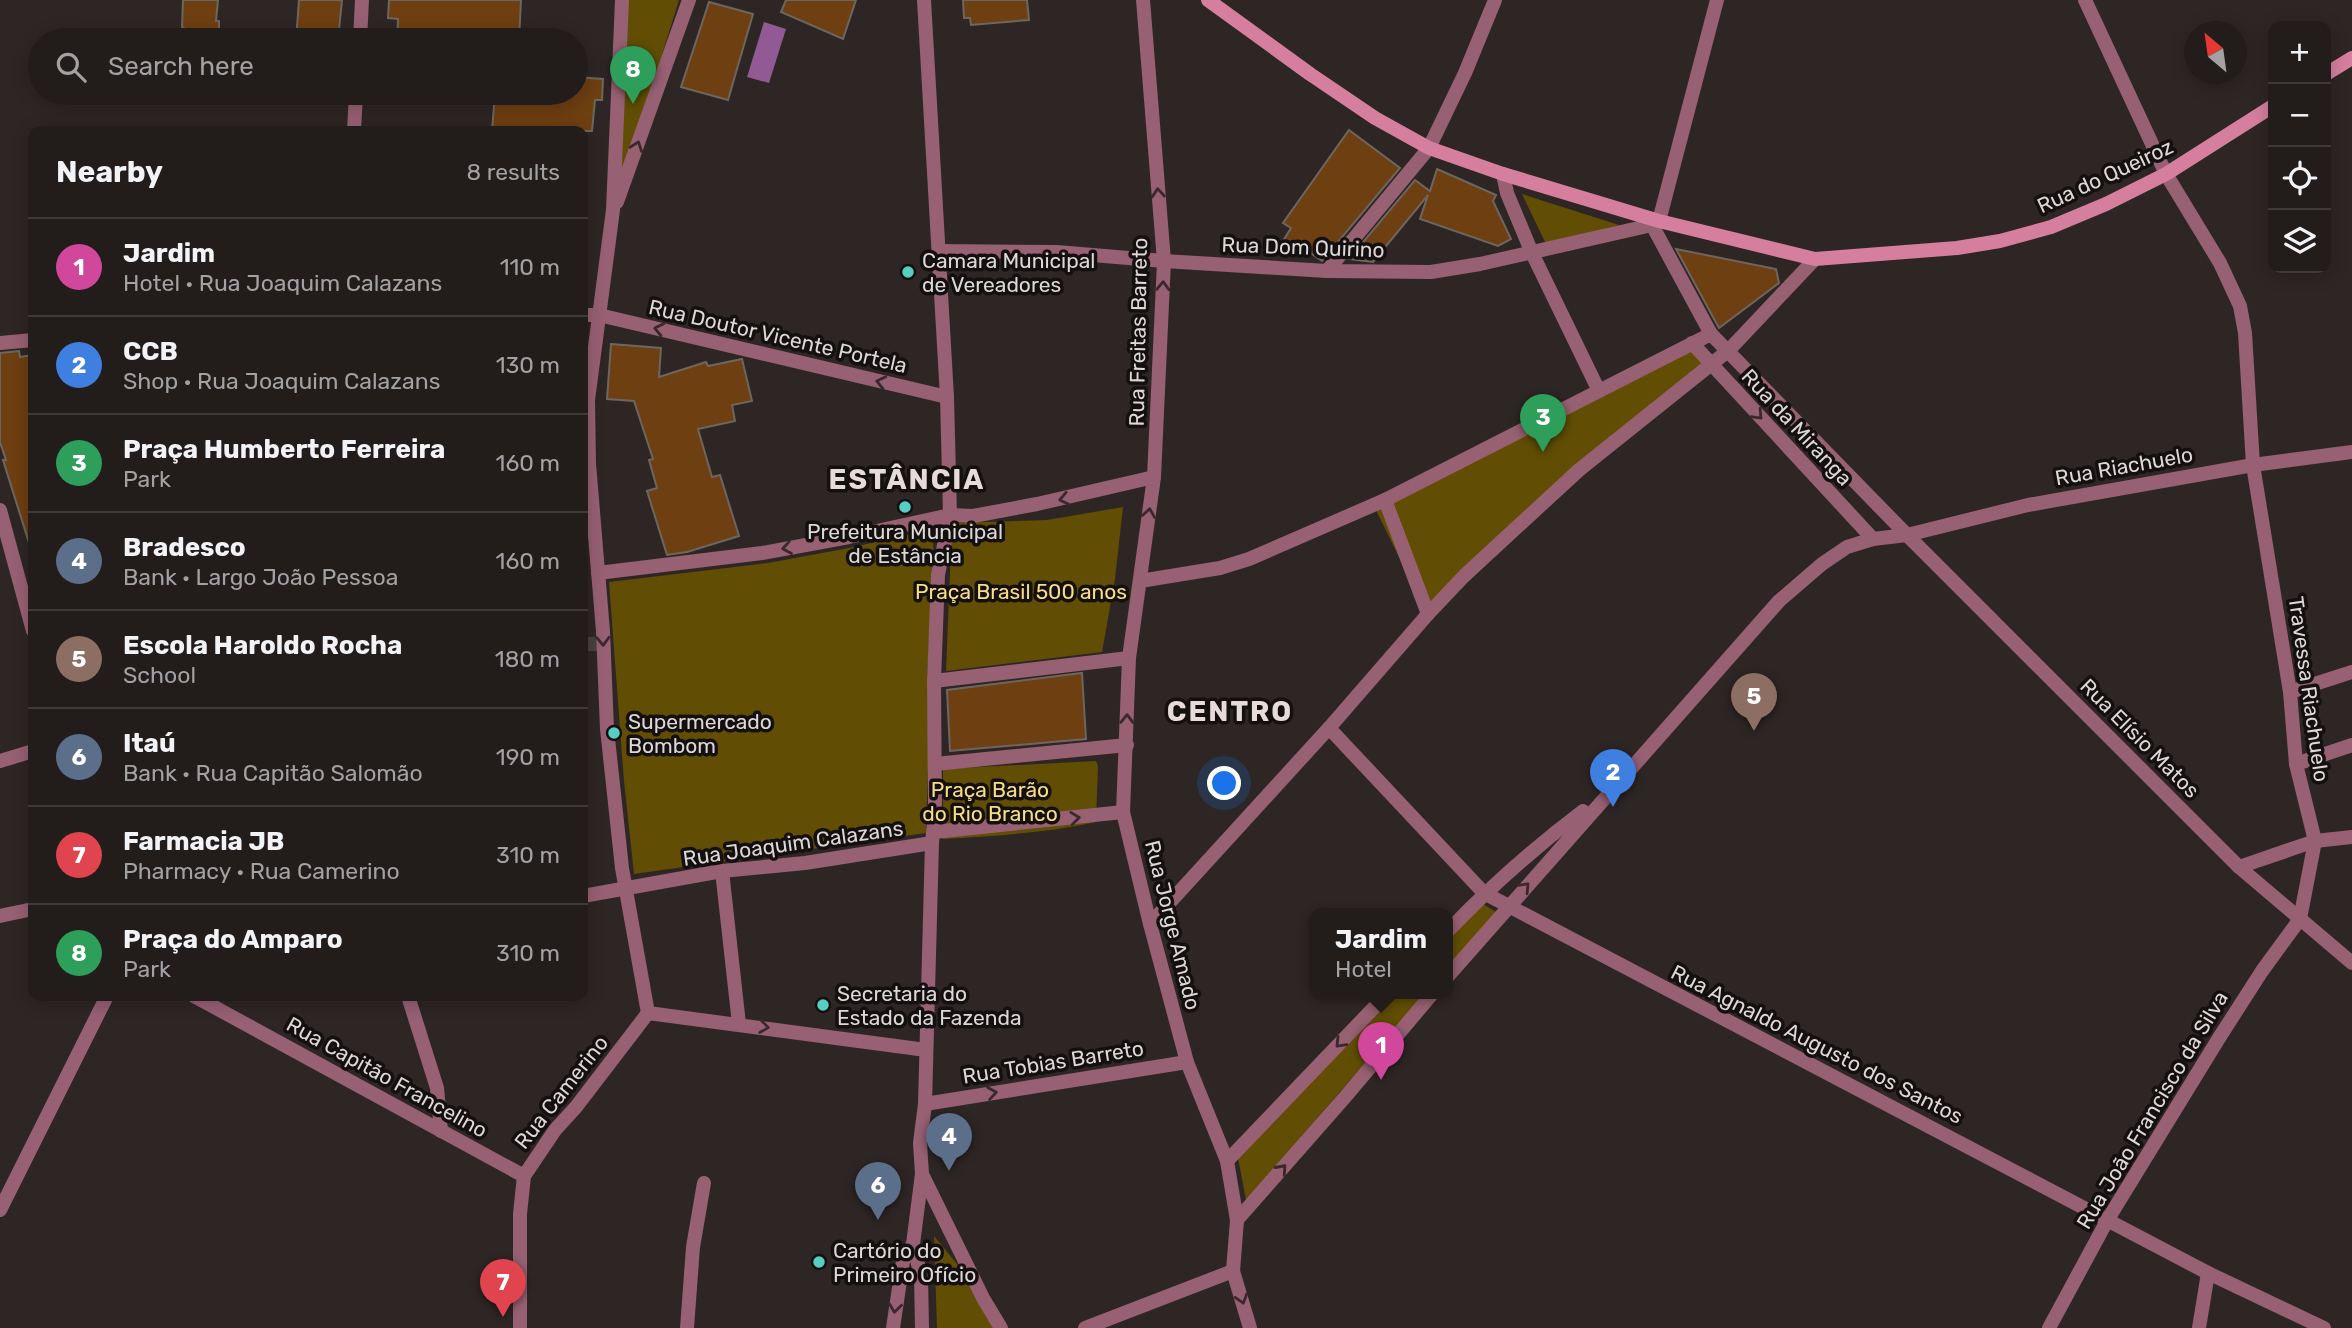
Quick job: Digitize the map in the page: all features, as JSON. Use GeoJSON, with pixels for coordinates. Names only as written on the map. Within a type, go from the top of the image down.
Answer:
{"type":"FeatureCollection","features":[{"type":"Feature","properties":{"kind":"street"},"geometry":{"type":"LineString","coordinates":[[361,28],[362,0]]}},
{"type":"Feature","properties":{"kind":"street"},"geometry":{"type":"LineString","coordinates":[[622,0],[613,210],[588,400],[589,464],[607,729],[626,887],[648,1013],[926,1050]]}},
{"type":"Feature","properties":{"kind":"street"},"geometry":{"type":"LineString","coordinates":[[613,210],[689,0]]}},
{"type":"Feature","properties":{"kind":"street","name":"Rua Joaquim Calazans"},"geometry":{"type":"LineString","coordinates":[[588,895],[722,872],[805,863],[933,837],[938,575],[950,515],[947,397],[924,0]]}},
{"type":"Feature","properties":{"kind":"street","name":"Rua Freitas Barreto"},"geometry":{"type":"LineString","coordinates":[[1140,581],[1154,477],[1164,261],[1143,0]]}},
{"type":"Feature","properties":{"kind":"street","name":"Rua do Queiroz"},"geometry":{"type":"LineString","coordinates":[[1208,0],[1321,82],[1375,118],[1429,148],[1656,223],[1815,259],[1957,248],[2000,241],[2051,227],[2106,204],[2166,174],[2268,109]]}},
{"type":"Feature","properties":{"kind":"street"},"geometry":{"type":"LineString","coordinates":[[1326,271],[1429,148],[1465,73],[1495,0]]}},
{"type":"Feature","properties":{"kind":"street"},"geometry":{"type":"LineString","coordinates":[[1656,223],[1717,0]]}},
{"type":"Feature","properties":{"kind":"street","name":"Travessa Riachuelo"},"geometry":{"type":"LineString","coordinates":[[2085,0],[2166,174],[2220,263],[2241,306],[2253,465],[2290,692],[2296,764],[2315,841],[2300,919]]}},
{"type":"Feature","properties":{"kind":"street"},"geometry":{"type":"LineString","coordinates":[[2331,71],[2352,58]]}},
{"type":"Feature","properties":{"kind":"street"},"geometry":{"type":"LineString","coordinates":[[354,126],[355,105]]}},
{"type":"Feature","properties":{"kind":"street"},"geometry":{"type":"LineString","coordinates":[[1503,174],[1507,193],[1532,253],[1599,391]]}},
{"type":"Feature","properties":{"kind":"street","name":"Rua Dom Quirino"},"geometry":{"type":"LineString","coordinates":[[939,251],[1057,252],[1326,271],[1431,272],[1532,253],[1656,223]]}},
{"type":"Feature","properties":{"kind":"street","name":"Rua da Miranga"},"geometry":{"type":"LineString","coordinates":[[1656,223],[1711,334],[1907,535]]}},
{"type":"Feature","properties":{"kind":"street"},"geometry":{"type":"LineString","coordinates":[[1150,923],[1464,576],[1579,470],[1729,350],[1815,259]]}},
{"type":"Feature","properties":{"kind":"street","name":"Rua Doutor Vicente Portela"},"geometry":{"type":"LineString","coordinates":[[588,315],[599,315],[947,397]]}},
{"type":"Feature","properties":{"kind":"street"},"geometry":{"type":"LineString","coordinates":[[1140,581],[1220,568],[1249,559],[1385,500],[1711,334]]}},
{"type":"Feature","properties":{"kind":"street"},"geometry":{"type":"LineString","coordinates":[[0,343],[28,340]]}},
{"type":"Feature","properties":{"kind":"street","name":"Rua da Miranga"},"geometry":{"type":"LineString","coordinates":[[1692,343],[1872,539]]}},
{"type":"Feature","properties":{"kind":"street","name":"Rua Riachuelo"},"geometry":{"type":"LineString","coordinates":[[1907,535],[2028,505],[2253,465],[2352,452]]}},
{"type":"Feature","properties":{"kind":"street"},"geometry":{"type":"LineString","coordinates":[[598,573],[762,553],[950,515],[973,516],[1037,504],[1154,477]]}},
{"type":"Feature","properties":{"kind":"street"},"geometry":{"type":"LineString","coordinates":[[1385,500],[1428,614]]}},
{"type":"Feature","properties":{"kind":"street"},"geometry":{"type":"LineString","coordinates":[[0,510],[28,613]]}},
{"type":"Feature","properties":{"kind":"street"},"geometry":{"type":"LineString","coordinates":[[1453,969],[1779,601],[1822,564],[1847,547],[1872,539],[1907,535]]}},
{"type":"Feature","properties":{"kind":"street","name":"Rua Elísio Matos"},"geometry":{"type":"LineString","coordinates":[[1907,535],[2239,867],[2352,963]]}},
{"type":"Feature","properties":{"kind":"street","name":"Rua Jorge Amado"},"geometry":{"type":"LineString","coordinates":[[1140,581],[1129,658],[1123,812],[1187,1062],[1227,1161],[1237,1220],[1233,1270]]}},
{"type":"Feature","properties":{"kind":"street"},"geometry":{"type":"LineString","coordinates":[[934,681],[1129,658]]}},
{"type":"Feature","properties":{"kind":"street"},"geometry":{"type":"LineString","coordinates":[[2290,692],[2352,673]]}},
{"type":"Feature","properties":{"kind":"street","name":"Rua Agnaldo Augusto dos Santos"},"geometry":{"type":"LineString","coordinates":[[1329,728],[1484,893],[2208,1273],[2324,1328]]}},
{"type":"Feature","properties":{"kind":"street"},"geometry":{"type":"LineString","coordinates":[[935,764],[1127,745]]}},
{"type":"Feature","properties":{"kind":"street"},"geometry":{"type":"LineString","coordinates":[[2296,764],[2352,745]]}},
{"type":"Feature","properties":{"kind":"street"},"geometry":{"type":"LineString","coordinates":[[0,761],[28,753]]}},
{"type":"Feature","properties":{"kind":"street"},"geometry":{"type":"LineString","coordinates":[[1453,925],[1484,893],[1543,842],[1617,784]]}},
{"type":"Feature","properties":{"kind":"street"},"geometry":{"type":"LineString","coordinates":[[922,1328],[921,1276],[913,1244],[922,1174],[920,1143],[925,1104],[933,837],[1123,812]]}},
{"type":"Feature","properties":{"kind":"street"},"geometry":{"type":"LineString","coordinates":[[2239,867],[2315,841],[2352,837]]}},
{"type":"Feature","properties":{"kind":"street"},"geometry":{"type":"LineString","coordinates":[[722,872],[739,1024]]}},
{"type":"Feature","properties":{"kind":"street"},"geometry":{"type":"LineString","coordinates":[[0,916],[28,910]]}},
{"type":"Feature","properties":{"kind":"street","name":"Rua João Francisco da Silva"},"geometry":{"type":"LineString","coordinates":[[2049,1328],[2108,1219],[2262,971],[2300,919]]}},
{"type":"Feature","properties":{"kind":"street"},"geometry":{"type":"LineString","coordinates":[[1227,1161],[1382,999]]}},
{"type":"Feature","properties":{"kind":"street"},"geometry":{"type":"LineString","coordinates":[[1237,1220],[1428,999]]}},
{"type":"Feature","properties":{"kind":"street"},"geometry":{"type":"LineString","coordinates":[[0,1210],[104,1001]]}},
{"type":"Feature","properties":{"kind":"street","name":"Rua Capitão Francelino"},"geometry":{"type":"LineString","coordinates":[[203,1001],[524,1176]]}},
{"type":"Feature","properties":{"kind":"street"},"geometry":{"type":"LineString","coordinates":[[410,1001],[436,1088],[441,1131]]}},
{"type":"Feature","properties":{"kind":"street","name":"Rua Camerino"},"geometry":{"type":"LineString","coordinates":[[520,1328],[520,1214],[524,1176],[555,1130],[576,1107],[648,1013]]}},
{"type":"Feature","properties":{"kind":"street","name":"Rua Tobias Barreto"},"geometry":{"type":"LineString","coordinates":[[925,1104],[1187,1062]]}},
{"type":"Feature","properties":{"kind":"street"},"geometry":{"type":"LineString","coordinates":[[922,1174],[1000,1328]]}},
{"type":"Feature","properties":{"kind":"street"},"geometry":{"type":"LineString","coordinates":[[687,1328],[693,1247],[704,1183]]}},
{"type":"Feature","properties":{"kind":"street"},"geometry":{"type":"LineString","coordinates":[[892,1328],[903,1261],[913,1244]]}},
{"type":"Feature","properties":{"kind":"street"},"geometry":{"type":"LineString","coordinates":[[1085,1328],[1233,1270],[1251,1328]]}},
{"type":"Feature","properties":{"kind":"street"},"geometry":{"type":"LineString","coordinates":[[2199,1328],[2208,1273]]}},
{"type":"Feature","properties":{"kind":"green space"},"geometry":{"type":"Polygon","coordinates":[[[624,0],[679,0],[618,196],[624,0]]]}},
{"type":"Feature","properties":{"kind":"green space"},"geometry":{"type":"Polygon","coordinates":[[[1522,194],[1619,225],[1547,246],[1522,194]]]}},
{"type":"Feature","properties":{"kind":"green space"},"geometry":{"type":"Polygon","coordinates":[[[1695,343],[1714,357],[1428,616],[1372,502],[1695,343]]]}},
{"type":"Feature","properties":{"kind":"green space","name":"Praça Brasil 500 anos"},"geometry":{"type":"Polygon","coordinates":[[[1123,507],[1115,579],[1102,652],[946,671],[952,523],[1047,520],[1123,507]]]}},
{"type":"Feature","properties":{"kind":"green space","name":"Praça Barão do Rio Branco"},"geometry":{"type":"Polygon","coordinates":[[[934,529],[927,682],[929,733],[926,833],[634,874],[609,582],[768,563],[934,529]]]}},
{"type":"Feature","properties":{"kind":"green space","name":"Praça Barão do Rio Branco"},"geometry":{"type":"Polygon","coordinates":[[[1096,761],[1096,822],[1039,831],[943,839],[943,769],[1096,761]]]}},
{"type":"Feature","properties":{"kind":"green space"},"geometry":{"type":"Polygon","coordinates":[[[1483,904],[1496,912],[1453,962],[1453,936],[1483,904]]]}},
{"type":"Feature","properties":{"kind":"green space"},"geometry":{"type":"Polygon","coordinates":[[[1391,999],[1421,999],[1246,1200],[1238,1158],[1391,999]]]}},
{"type":"Feature","properties":{"kind":"green space"},"geometry":{"type":"Polygon","coordinates":[[[934,1236],[994,1309],[999,1328],[937,1328],[934,1236]]]}},
{"type":"Feature","properties":{"kind":"shaded area"},"geometry":{"type":"Polygon","coordinates":[[[764,22],[786,29],[769,83],[747,77],[764,22]]]}},
{"type":"Feature","properties":{"kind":"building"},"geometry":{"type":"Polygon","coordinates":[[[183,0],[218,0],[216,21],[219,21],[219,28],[182,27],[183,0]]]}},
{"type":"Feature","properties":{"kind":"building"},"geometry":{"type":"Polygon","coordinates":[[[299,0],[342,0],[339,28],[297,28],[299,0]]]}},
{"type":"Feature","properties":{"kind":"building"},"geometry":{"type":"Polygon","coordinates":[[[389,0],[521,0],[520,28],[398,28],[398,19],[388,18],[389,0]]]}},
{"type":"Feature","properties":{"kind":"building"},"geometry":{"type":"Polygon","coordinates":[[[786,0],[856,0],[843,39],[781,12],[786,0]]]}},
{"type":"Feature","properties":{"kind":"building"},"geometry":{"type":"Polygon","coordinates":[[[963,0],[1027,0],[1029,20],[971,25],[970,18],[964,18],[963,0]]]}},
{"type":"Feature","properties":{"kind":"building"},"geometry":{"type":"Polygon","coordinates":[[[709,2],[753,14],[728,100],[681,87],[709,2]]]}},
{"type":"Feature","properties":{"kind":"building"},"geometry":{"type":"Polygon","coordinates":[[[588,78],[603,79],[602,100],[595,100],[592,131],[588,131],[588,126],[492,126],[494,105],[588,105],[588,78]]]}},
{"type":"Feature","properties":{"kind":"building"},"geometry":{"type":"Polygon","coordinates":[[[1349,130],[1400,168],[1322,261],[1302,247],[1299,251],[1283,241],[1291,228],[1283,223],[1349,130]]]}},
{"type":"Feature","properties":{"kind":"building"},"geometry":{"type":"Polygon","coordinates":[[[1437,169],[1496,195],[1493,201],[1511,239],[1498,246],[1420,219],[1428,195],[1373,262],[1349,259],[1415,180],[1430,191],[1437,169]]]}},
{"type":"Feature","properties":{"kind":"building"},"geometry":{"type":"Polygon","coordinates":[[[1676,249],[1776,269],[1779,283],[1719,328],[1676,249]]]}},
{"type":"Feature","properties":{"kind":"building"},"geometry":{"type":"Polygon","coordinates":[[[611,344],[661,348],[659,377],[706,362],[708,366],[742,359],[752,401],[732,405],[735,421],[698,429],[712,477],[720,475],[739,536],[687,552],[667,555],[647,491],[657,488],[649,460],[653,459],[634,401],[607,399],[611,344]]]}},
{"type":"Feature","properties":{"kind":"building"},"geometry":{"type":"Polygon","coordinates":[[[19,351],[20,357],[28,356],[28,540],[0,442],[0,353],[19,351]]]}},
{"type":"Feature","properties":{"kind":"building"},"geometry":{"type":"Polygon","coordinates":[[[1082,673],[1086,739],[950,751],[947,690],[1082,673]]]}},
{"type":"Feature","properties":{"kind":"tunnel"},"geometry":{"type":"LineString","coordinates":[[588,644],[603,644]]}},
{"type":"Feature","properties":{"kind":"place","name":"Praça do Amparo"},"geometry":{"type":"Point","coordinates":[633,104]}},
{"type":"Feature","properties":{"kind":"place","name":"Camara Municipal de Vereadores"},"geometry":{"type":"Point","coordinates":[908,272]}},
{"type":"Feature","properties":{"kind":"place","name":"Praça Humberto Ferreira"},"geometry":{"type":"Point","coordinates":[1543,452]}},
{"type":"Feature","properties":{"kind":"place","name":"Prefeitura Municipal de Estância"},"geometry":{"type":"Point","coordinates":[905,507]}},
{"type":"Feature","properties":{"kind":"place","name":"Escola Haroldo Rocha"},"geometry":{"type":"Point","coordinates":[1754,731]}},
{"type":"Feature","properties":{"kind":"place","name":"Supermercado Bombom"},"geometry":{"type":"Point","coordinates":[614,733]}},
{"type":"Feature","properties":{"kind":"place","name":"CCB"},"geometry":{"type":"Point","coordinates":[1613,807]}},
{"type":"Feature","properties":{"kind":"place","name":"Secretaria do Estado da Fazenda"},"geometry":{"type":"Point","coordinates":[823,1005]}},
{"type":"Feature","properties":{"kind":"place","name":"Jardim"},"geometry":{"type":"Point","coordinates":[1381,1080]}},
{"type":"Feature","properties":{"kind":"place","name":"Bradesco"},"geometry":{"type":"Point","coordinates":[949,1171]}},
{"type":"Feature","properties":{"kind":"place","name":"Itaú"},"geometry":{"type":"Point","coordinates":[878,1220]}},
{"type":"Feature","properties":{"kind":"place","name":"Cartório do Primeiro Ofício"},"geometry":{"type":"Point","coordinates":[819,1262]}},
{"type":"Feature","properties":{"kind":"place","name":"Farmacia JB"},"geometry":{"type":"Point","coordinates":[503,1317]}},
{"type":"Feature","properties":{"kind":"district","name":"ESTÂNCIA"},"geometry":{"type":"Point","coordinates":[907,479]}},
{"type":"Feature","properties":{"kind":"district","name":"CENTRO"},"geometry":{"type":"Point","coordinates":[1230,711]}}]}
